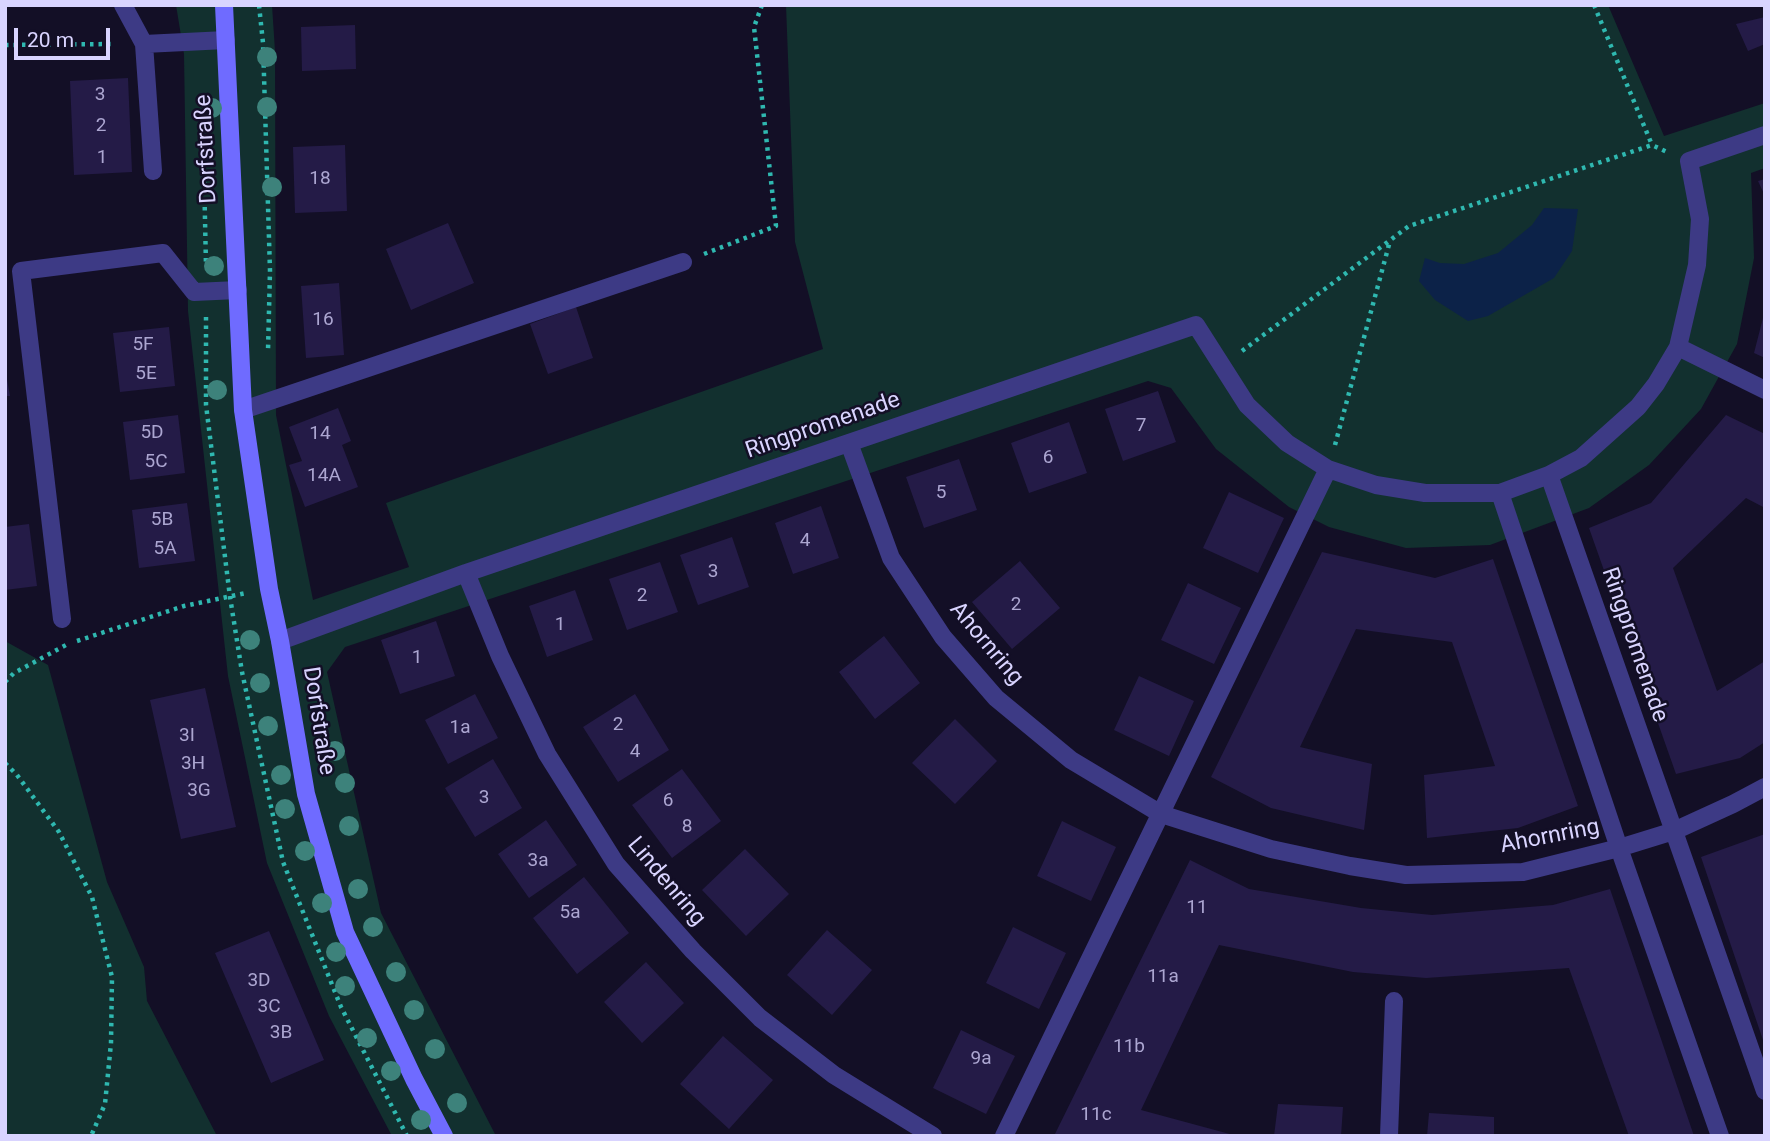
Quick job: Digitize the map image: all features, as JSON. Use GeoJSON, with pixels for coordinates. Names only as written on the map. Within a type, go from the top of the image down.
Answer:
{"type":"FeatureCollection","features":[{"type":"Feature","properties":{"kind":"main road","name":"Dorfstraße"},"geometry":{"type":"LineString","coordinates":[[224,5],[243,410],[269,589],[306,794],[345,932],[414,1079],[444,1136]]}},
{"type":"Feature","properties":{"kind":"street"},"geometry":{"type":"LineString","coordinates":[[124,5],[144,44],[153,171]]}},
{"type":"Feature","properties":{"kind":"street"},"geometry":{"type":"LineString","coordinates":[[144,44],[226,40]]}},
{"type":"Feature","properties":{"kind":"street"},"geometry":{"type":"LineString","coordinates":[[1689,161],[1765,135]]}},
{"type":"Feature","properties":{"kind":"street","name":"Ringpromenade"},"geometry":{"type":"LineString","coordinates":[[280,641],[466,573],[1196,325],[1247,405],[1287,443],[1328,469],[1376,485],[1425,493],[1500,493],[1549,475],[1581,458],[1638,407],[1656,384],[1678,347],[1697,265],[1699,242],[1700,219],[1689,161]]}},
{"type":"Feature","properties":{"kind":"street"},"geometry":{"type":"LineString","coordinates":[[62,619],[21,271],[163,253],[194,292],[238,290]]}},
{"type":"Feature","properties":{"kind":"street"},"geometry":{"type":"LineString","coordinates":[[243,410],[683,262]]}},
{"type":"Feature","properties":{"kind":"street"},"geometry":{"type":"LineString","coordinates":[[1678,347],[1765,390]]}},
{"type":"Feature","properties":{"kind":"street","name":"Ahornring"},"geometry":{"type":"LineString","coordinates":[[849,443],[891,558],[943,637],[996,698],[1071,760],[1161,814],[1271,849],[1350,866],[1406,874],[1523,872],[1674,831],[1765,787]]}},
{"type":"Feature","properties":{"kind":"street"},"geometry":{"type":"LineString","coordinates":[[1004,1136],[1328,469]]}},
{"type":"Feature","properties":{"kind":"street","name":"Ringpromenade"},"geometry":{"type":"LineString","coordinates":[[1549,475],[1674,831]]}},
{"type":"Feature","properties":{"kind":"street"},"geometry":{"type":"LineString","coordinates":[[1500,493],[1619,848]]}},
{"type":"Feature","properties":{"kind":"street","name":"Lindenring"},"geometry":{"type":"LineString","coordinates":[[466,573],[500,656],[547,754],[616,864],[693,951],[760,1018],[834,1075],[933,1136]]}},
{"type":"Feature","properties":{"kind":"street"},"geometry":{"type":"LineString","coordinates":[[1674,831],[1765,1091]]}},
{"type":"Feature","properties":{"kind":"street","name":"Ahornring"},"geometry":{"type":"LineString","coordinates":[[1619,848],[1720,1136]]}},
{"type":"Feature","properties":{"kind":"street"},"geometry":{"type":"LineString","coordinates":[[1389,1136],[1394,1002]]}},
{"type":"Feature","properties":{"kind":"path"},"geometry":{"type":"LineString","coordinates":[[259,5],[263,43],[271,271],[267,402]]}},
{"type":"Feature","properties":{"kind":"path"},"geometry":{"type":"LineString","coordinates":[[683,262],[776,226],[754,27],[762,5]]}},
{"type":"Feature","properties":{"kind":"path"},"geometry":{"type":"LineString","coordinates":[[1594,5],[1652,145]]}},
{"type":"Feature","properties":{"kind":"path"},"geometry":{"type":"LineString","coordinates":[[5,45],[144,44]]}},
{"type":"Feature","properties":{"kind":"path"},"geometry":{"type":"LineString","coordinates":[[1221,366],[1409,226],[1652,145],[1689,161]]}},
{"type":"Feature","properties":{"kind":"path"},"geometry":{"type":"LineString","coordinates":[[204,166],[206,405],[238,648]]}},
{"type":"Feature","properties":{"kind":"path"},"geometry":{"type":"LineString","coordinates":[[1328,469],[1390,241]]}},
{"type":"Feature","properties":{"kind":"path"},"geometry":{"type":"LineString","coordinates":[[5,682],[14,673],[67,645],[184,606],[269,589]]}},
{"type":"Feature","properties":{"kind":"path"},"geometry":{"type":"LineString","coordinates":[[62,619],[67,645]]}},
{"type":"Feature","properties":{"kind":"path"},"geometry":{"type":"LineString","coordinates":[[5,763],[59,832],[92,897],[112,977],[111,1043],[105,1104],[91,1136]]}},
{"type":"Feature","properties":{"kind":"green space"},"geometry":{"type":"Polygon","coordinates":[[[176,5],[272,5],[275,51],[276,415],[313,600],[409,567],[386,503],[823,349],[795,242],[786,5],[1608,5],[1664,136],[1765,103],[1765,168],[1751,173],[1754,258],[1737,344],[1701,409],[1649,465],[1589,508],[1490,545],[1406,548],[1329,527],[1289,507],[1216,449],[1171,388],[1148,381],[345,647],[327,672],[381,913],[496,1136],[392,1136],[329,1016],[267,863],[228,676],[188,311],[184,54],[176,5]]]}},
{"type":"Feature","properties":{"kind":"green space"},"geometry":{"type":"Polygon","coordinates":[[[5,641],[48,665],[107,882],[144,967],[147,1001],[217,1136],[5,1136],[5,641]]]}},
{"type":"Feature","properties":{"kind":"water"},"geometry":{"type":"Polygon","coordinates":[[[1544,208],[1578,209],[1572,251],[1554,278],[1488,316],[1468,321],[1435,300],[1419,281],[1425,258],[1440,263],[1464,264],[1498,253],[1532,225],[1544,208]]]}},
{"type":"Feature","properties":{"kind":"building"},"geometry":{"type":"Polygon","coordinates":[[[1765,17],[1765,44],[1748,51],[1736,24],[1765,17]]]}},
{"type":"Feature","properties":{"kind":"building"},"geometry":{"type":"Polygon","coordinates":[[[355,25],[356,69],[302,71],[301,27],[355,25]]]}},
{"type":"Feature","properties":{"kind":"building"},"geometry":{"type":"Polygon","coordinates":[[[128,78],[132,172],[74,175],[70,81],[128,78]]]}},
{"type":"Feature","properties":{"kind":"building"},"geometry":{"type":"Polygon","coordinates":[[[345,145],[347,211],[295,213],[293,147],[345,145]]]}},
{"type":"Feature","properties":{"kind":"building"},"geometry":{"type":"Polygon","coordinates":[[[1765,179],[1765,196],[1758,181],[1765,179]]]}},
{"type":"Feature","properties":{"kind":"building"},"geometry":{"type":"Polygon","coordinates":[[[448,223],[474,283],[411,310],[386,249],[448,223]]]}},
{"type":"Feature","properties":{"kind":"building"},"geometry":{"type":"Polygon","coordinates":[[[339,283],[344,355],[306,358],[301,286],[339,283]]]}},
{"type":"Feature","properties":{"kind":"building"},"geometry":{"type":"Polygon","coordinates":[[[576,307],[593,358],[548,374],[530,324],[576,307]]]}},
{"type":"Feature","properties":{"kind":"building"},"geometry":{"type":"Polygon","coordinates":[[[1765,314],[1765,358],[1754,353],[1765,314]]]}},
{"type":"Feature","properties":{"kind":"building"},"geometry":{"type":"Polygon","coordinates":[[[169,327],[175,386],[120,392],[113,333],[169,327]]]}},
{"type":"Feature","properties":{"kind":"building"},"geometry":{"type":"Polygon","coordinates":[[[5,368],[10,396],[5,396],[5,368]]]}},
{"type":"Feature","properties":{"kind":"building"},"geometry":{"type":"Polygon","coordinates":[[[1158,391],[1176,442],[1123,461],[1105,409],[1158,391]]]}},
{"type":"Feature","properties":{"kind":"building"},"geometry":{"type":"Polygon","coordinates":[[[338,408],[351,441],[342,445],[358,487],[305,507],[289,465],[302,461],[289,427],[338,408]]]}},
{"type":"Feature","properties":{"kind":"building"},"geometry":{"type":"Polygon","coordinates":[[[178,415],[185,473],[130,480],[123,422],[178,415]]]}},
{"type":"Feature","properties":{"kind":"building"},"geometry":{"type":"Polygon","coordinates":[[[1726,415],[1765,434],[1765,508],[1746,498],[1673,568],[1717,691],[1765,661],[1765,742],[1740,758],[1676,774],[1589,528],[1651,503],[1726,415]]]}},
{"type":"Feature","properties":{"kind":"building"},"geometry":{"type":"Polygon","coordinates":[[[1069,422],[1087,473],[1029,493],[1011,443],[1069,422]]]}},
{"type":"Feature","properties":{"kind":"building"},"geometry":{"type":"Polygon","coordinates":[[[959,459],[977,510],[924,528],[906,477],[959,459]]]}},
{"type":"Feature","properties":{"kind":"building"},"geometry":{"type":"Polygon","coordinates":[[[1229,492],[1284,518],[1258,573],[1203,548],[1229,492]]]}},
{"type":"Feature","properties":{"kind":"building"},"geometry":{"type":"Polygon","coordinates":[[[187,503],[195,561],[139,568],[132,510],[187,503]]]}},
{"type":"Feature","properties":{"kind":"building"},"geometry":{"type":"Polygon","coordinates":[[[821,506],[839,558],[793,574],[775,523],[821,506]]]}},
{"type":"Feature","properties":{"kind":"building"},"geometry":{"type":"Polygon","coordinates":[[[29,524],[37,586],[5,590],[5,527],[29,524]]]}},
{"type":"Feature","properties":{"kind":"building"},"geometry":{"type":"Polygon","coordinates":[[[732,537],[749,587],[698,605],[680,555],[732,537]]]}},
{"type":"Feature","properties":{"kind":"building"},"geometry":{"type":"Polygon","coordinates":[[[1322,552],[1435,578],[1493,559],[1578,806],[1518,828],[1427,838],[1424,775],[1495,766],[1452,642],[1356,629],[1300,747],[1372,764],[1364,830],[1271,808],[1211,777],[1322,552]]]}},
{"type":"Feature","properties":{"kind":"building"},"geometry":{"type":"Polygon","coordinates":[[[1020,561],[1060,608],[1012,649],[972,602],[1020,561]]]}},
{"type":"Feature","properties":{"kind":"building"},"geometry":{"type":"Polygon","coordinates":[[[660,562],[678,612],[627,630],[609,579],[660,562]]]}},
{"type":"Feature","properties":{"kind":"building"},"geometry":{"type":"Polygon","coordinates":[[[1188,583],[1241,608],[1214,664],[1161,640],[1188,583]]]}},
{"type":"Feature","properties":{"kind":"building"},"geometry":{"type":"Polygon","coordinates":[[[575,590],[593,640],[547,657],[529,606],[575,590]]]}},
{"type":"Feature","properties":{"kind":"building"},"geometry":{"type":"Polygon","coordinates":[[[436,621],[455,676],[400,694],[381,640],[436,621]]]}},
{"type":"Feature","properties":{"kind":"building"},"geometry":{"type":"Polygon","coordinates":[[[884,636],[920,683],[875,719],[839,672],[884,636]]]}},
{"type":"Feature","properties":{"kind":"building"},"geometry":{"type":"Polygon","coordinates":[[[1139,676],[1194,701],[1169,756],[1114,730],[1139,676]]]}},
{"type":"Feature","properties":{"kind":"building"},"geometry":{"type":"Polygon","coordinates":[[[205,688],[236,827],[181,839],[150,700],[205,688]]]}},
{"type":"Feature","properties":{"kind":"building"},"geometry":{"type":"Polygon","coordinates":[[[475,694],[498,738],[448,764],[425,720],[475,694]]]}},
{"type":"Feature","properties":{"kind":"building"},"geometry":{"type":"Polygon","coordinates":[[[635,694],[669,750],[618,782],[583,727],[635,694]]]}},
{"type":"Feature","properties":{"kind":"building"},"geometry":{"type":"Polygon","coordinates":[[[955,719],[997,761],[955,804],[912,763],[955,719]]]}},
{"type":"Feature","properties":{"kind":"building"},"geometry":{"type":"Polygon","coordinates":[[[493,759],[522,808],[475,837],[445,788],[493,759]]]}},
{"type":"Feature","properties":{"kind":"building"},"geometry":{"type":"Polygon","coordinates":[[[682,769],[721,821],[672,858],[632,805],[682,769]]]}},
{"type":"Feature","properties":{"kind":"building"},"geometry":{"type":"Polygon","coordinates":[[[546,820],[577,865],[529,898],[498,854],[546,820]]]}},
{"type":"Feature","properties":{"kind":"building"},"geometry":{"type":"Polygon","coordinates":[[[1062,821],[1116,847],[1091,901],[1037,876],[1062,821]]]}},
{"type":"Feature","properties":{"kind":"building"},"geometry":{"type":"Polygon","coordinates":[[[1765,834],[1765,1043],[1764,1043],[1701,857],[1765,834]]]}},
{"type":"Feature","properties":{"kind":"building"},"geometry":{"type":"Polygon","coordinates":[[[745,849],[789,894],[746,936],[702,890],[745,849]]]}},
{"type":"Feature","properties":{"kind":"building"},"geometry":{"type":"Polygon","coordinates":[[[1190,860],[1249,889],[1361,908],[1432,915],[1553,905],[1610,889],[1694,1136],[1629,1136],[1569,968],[1426,978],[1353,972],[1219,945],[1141,1110],[1237,1136],[1054,1136],[1190,860]]]}},
{"type":"Feature","properties":{"kind":"building"},"geometry":{"type":"Polygon","coordinates":[[[584,877],[629,933],[577,974],[533,918],[584,877]]]}},
{"type":"Feature","properties":{"kind":"building"},"geometry":{"type":"Polygon","coordinates":[[[1013,927],[1066,953],[1039,1009],[986,983],[1013,927]]]}},
{"type":"Feature","properties":{"kind":"building"},"geometry":{"type":"Polygon","coordinates":[[[827,930],[872,970],[832,1015],[787,975],[827,930]]]}},
{"type":"Feature","properties":{"kind":"building"},"geometry":{"type":"Polygon","coordinates":[[[269,931],[324,1060],[271,1083],[215,953],[269,931]]]}},
{"type":"Feature","properties":{"kind":"building"},"geometry":{"type":"Polygon","coordinates":[[[646,962],[684,1003],[642,1043],[604,1002],[646,962]]]}},
{"type":"Feature","properties":{"kind":"building"},"geometry":{"type":"Polygon","coordinates":[[[961,1030],[1015,1056],[986,1114],[933,1088],[961,1030]]]}},
{"type":"Feature","properties":{"kind":"building"},"geometry":{"type":"Polygon","coordinates":[[[723,1036],[773,1080],[729,1129],[680,1084],[723,1036]]]}},
{"type":"Feature","properties":{"kind":"building"},"geometry":{"type":"Polygon","coordinates":[[[1278,1104],[1343,1107],[1341,1136],[1274,1136],[1278,1104]]]}},
{"type":"Feature","properties":{"kind":"building"},"geometry":{"type":"Polygon","coordinates":[[[1429,1113],[1494,1117],[1494,1136],[1427,1136],[1429,1113]]]}}]}
